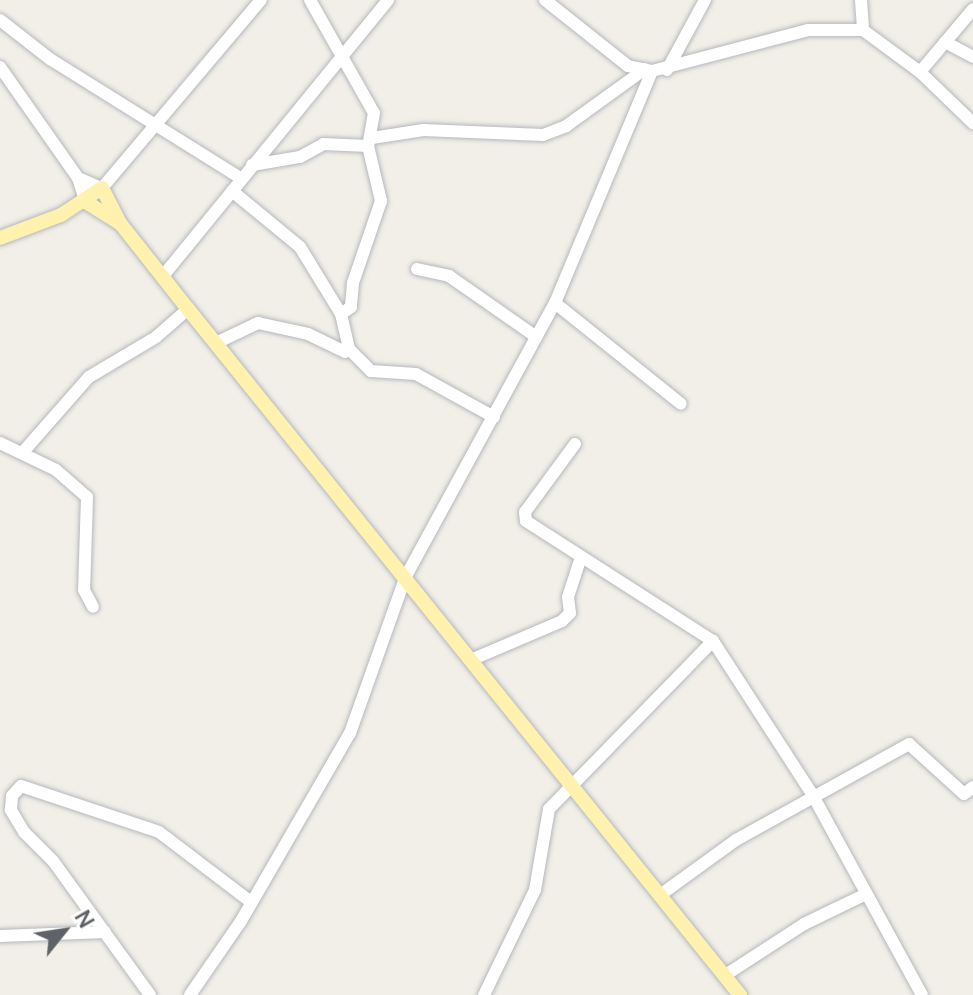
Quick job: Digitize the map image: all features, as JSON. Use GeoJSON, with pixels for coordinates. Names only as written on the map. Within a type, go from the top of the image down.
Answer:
{"type":"FeatureCollection","features":[{"type":"Feature","properties":{"kind":"main road"},"geometry":{"type":"LineString","coordinates":[[0,238],[86,202],[102,188],[120,223],[740,995]]}},
{"type":"Feature","properties":{"kind":"main road"},"geometry":{"type":"LineString","coordinates":[[86,202],[120,223]]}},
{"type":"Feature","properties":{"kind":"street"},"geometry":{"type":"LineString","coordinates":[[78,178],[102,188],[261,0]]}},
{"type":"Feature","properties":{"kind":"street"},"geometry":{"type":"LineString","coordinates":[[310,0],[372,105],[370,142],[381,201],[353,283],[351,307],[341,314]]}},
{"type":"Feature","properties":{"kind":"street"},"geometry":{"type":"LineString","coordinates":[[163,276],[388,0]]}},
{"type":"Feature","properties":{"kind":"street"},"geometry":{"type":"LineString","coordinates":[[545,0],[628,66],[649,70],[667,70],[808,30],[863,30],[920,72],[973,123]]}},
{"type":"Feature","properties":{"kind":"street"},"geometry":{"type":"LineString","coordinates":[[667,70],[705,0]]}},
{"type":"Feature","properties":{"kind":"street"},"geometry":{"type":"LineString","coordinates":[[861,0],[863,30]]}},
{"type":"Feature","properties":{"kind":"street"},"geometry":{"type":"LineString","coordinates":[[920,72],[973,9]]}},
{"type":"Feature","properties":{"kind":"street"},"geometry":{"type":"LineString","coordinates":[[0,20],[50,59],[159,123],[242,179]]}},
{"type":"Feature","properties":{"kind":"street"},"geometry":{"type":"LineString","coordinates":[[945,42],[973,57]]}},
{"type":"Feature","properties":{"kind":"street"},"geometry":{"type":"LineString","coordinates":[[0,67],[78,178],[86,202]]}},
{"type":"Feature","properties":{"kind":"street"},"geometry":{"type":"LineString","coordinates":[[252,165],[300,157],[323,144],[370,142],[423,130],[543,135],[578,118],[649,70]]}},
{"type":"Feature","properties":{"kind":"street"},"geometry":{"type":"LineString","coordinates":[[190,995],[251,902],[350,733],[406,576],[555,303],[649,70]]}},
{"type":"Feature","properties":{"kind":"street"},"geometry":{"type":"LineString","coordinates":[[232,191],[288,233],[341,314],[349,349],[371,371],[416,374],[494,417]]}},
{"type":"Feature","properties":{"kind":"street"},"geometry":{"type":"LineString","coordinates":[[417,269],[449,276],[535,336]]}},
{"type":"Feature","properties":{"kind":"street"},"geometry":{"type":"LineString","coordinates":[[555,303],[681,404]]}},
{"type":"Feature","properties":{"kind":"street"},"geometry":{"type":"LineString","coordinates":[[23,452],[89,377],[156,337],[188,309]]}},
{"type":"Feature","properties":{"kind":"street"},"geometry":{"type":"LineString","coordinates":[[216,343],[258,323],[308,334],[345,352],[349,349]]}},
{"type":"Feature","properties":{"kind":"street"},"geometry":{"type":"LineString","coordinates":[[0,443],[56,470],[87,497],[84,590],[93,607]]}},
{"type":"Feature","properties":{"kind":"street"},"geometry":{"type":"LineString","coordinates":[[575,444],[525,512],[535,529],[713,641],[812,794],[864,895],[922,995]]}},
{"type":"Feature","properties":{"kind":"street"},"geometry":{"type":"LineString","coordinates":[[473,659],[562,621],[570,613],[568,597],[581,557]]}},
{"type":"Feature","properties":{"kind":"street"},"geometry":{"type":"LineString","coordinates":[[489,993],[535,890],[549,809],[713,641]]}},
{"type":"Feature","properties":{"kind":"street"},"geometry":{"type":"LineString","coordinates":[[660,895],[812,794],[909,744],[964,794],[973,788]]}},
{"type":"Feature","properties":{"kind":"street"},"geometry":{"type":"LineString","coordinates":[[150,995],[53,861],[24,832],[6,797],[21,786],[159,832],[251,902]]}},
{"type":"Feature","properties":{"kind":"street"},"geometry":{"type":"LineString","coordinates":[[724,976],[804,924],[864,895]]}},
{"type":"Feature","properties":{"kind":"street"},"geometry":{"type":"LineString","coordinates":[[0,936],[105,932]]}}]}
